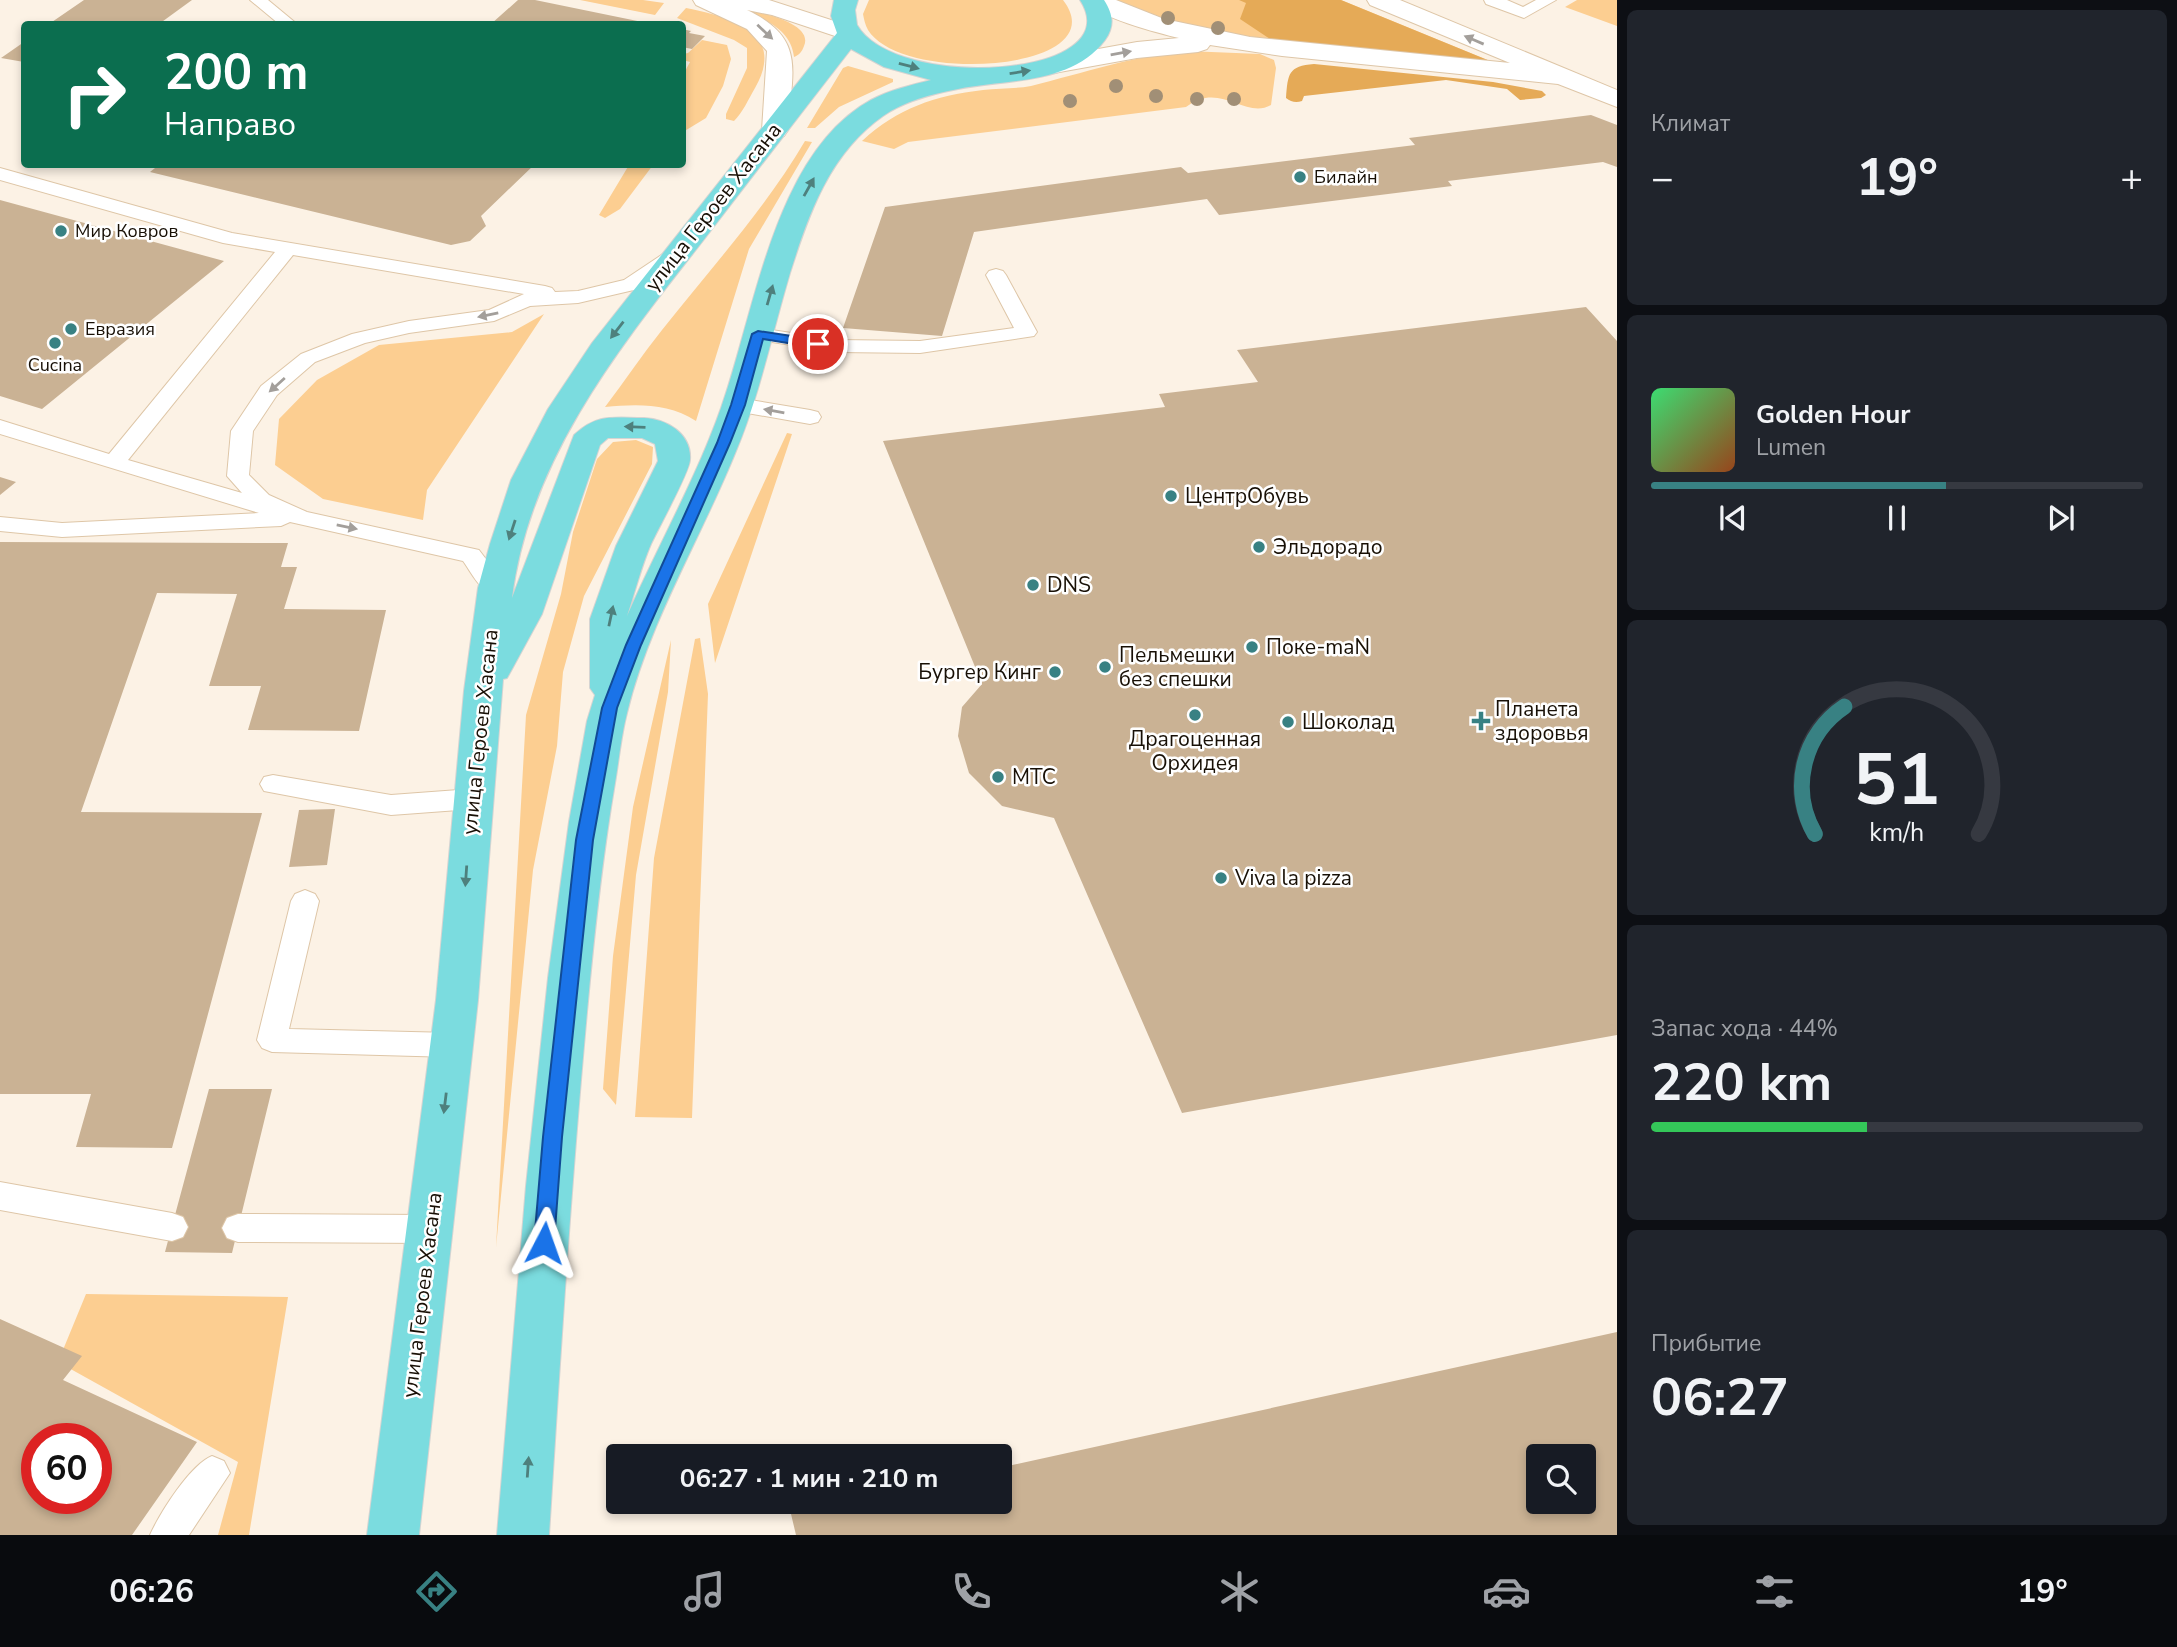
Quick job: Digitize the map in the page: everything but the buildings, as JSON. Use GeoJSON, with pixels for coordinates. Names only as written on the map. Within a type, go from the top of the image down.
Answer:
{"type":"FeatureCollection","features":[{"type":"Feature","properties":{"kind":"main road"},"geometry":{"type":"LineString","coordinates":[[705,0],[756,24],[772,37],[780,51],[775,130]]}},
{"type":"Feature","properties":{"kind":"main road"},"geometry":{"type":"LineString","coordinates":[[732,0],[778,9],[850,34],[875,54],[892,62],[937,73],[986,76]]}},
{"type":"Feature","properties":{"kind":"main road"},"geometry":{"type":"LineString","coordinates":[[846,0],[842,13],[850,34]]}},
{"type":"Feature","properties":{"kind":"main road"},"geometry":{"type":"LineString","coordinates":[[1094,0],[1172,30],[1242,44],[1559,76]]}},
{"type":"Feature","properties":{"kind":"main road"},"geometry":{"type":"LineString","coordinates":[[1054,65],[1078,53],[1094,38],[1100,28],[1101,17],[1094,0]]}},
{"type":"Feature","properties":{"kind":"main road"},"geometry":{"type":"LineString","coordinates":[[1379,0],[1617,99]]}},
{"type":"Feature","properties":{"kind":"main road","name":"улица Героев Хасана"},"geometry":{"type":"LineString","coordinates":[[393,1535],[452,1045],[472,799],[496,588],[528,480],[564,409],[607,343],[850,34]]}},
{"type":"Feature","properties":{"kind":"main road"},"geometry":{"type":"LineString","coordinates":[[523,1535],[552,1137],[584,840],[610,708],[634,645],[738,405],[783,250],[806,192],[836,141],[854,123],[878,107],[927,87],[1137,50],[1188,44],[1242,44]]}},
{"type":"Feature","properties":{"kind":"main road"},"geometry":{"type":"LineString","coordinates":[[483,691],[524,614],[585,442],[600,429],[648,428],[670,439],[674,461],[633,546],[608,619],[610,708]]}},
{"type":"Feature","properties":{"kind":"lane"},"geometry":{"type":"LineString","coordinates":[[258,0],[285,21]]}},
{"type":"Feature","properties":{"kind":"lane"},"geometry":{"type":"LineString","coordinates":[[1492,0],[1524,13],[1548,0]]}},
{"type":"Feature","properties":{"kind":"lane"},"geometry":{"type":"LineString","coordinates":[[0,174],[230,239],[578,298]]}},
{"type":"Feature","properties":{"kind":"lane"},"geometry":{"type":"LineString","coordinates":[[114,463],[288,248]]}},
{"type":"Feature","properties":{"kind":"lane"},"geometry":{"type":"LineString","coordinates":[[300,518],[261,500],[237,476],[242,431],[269,391],[308,358],[359,338],[410,327],[494,315],[526,300],[578,298],[631,285],[673,256]]}},
{"type":"Feature","properties":{"kind":"lane"},"geometry":{"type":"LineString","coordinates":[[758,334],[837,346],[920,347],[1027,332],[996,275]]}},
{"type":"Feature","properties":{"kind":"lane"},"geometry":{"type":"LineString","coordinates":[[738,405],[810,417]]}},
{"type":"Feature","properties":{"kind":"lane"},"geometry":{"type":"LineString","coordinates":[[0,427],[300,518],[426,543],[471,555],[496,588]]}},
{"type":"Feature","properties":{"kind":"lane"},"geometry":{"type":"LineString","coordinates":[[0,524],[62,530],[300,518]]}},
{"type":"Feature","properties":{"kind":"lane"},"geometry":{"type":"LineString","coordinates":[[274,784],[391,804],[472,799]]}},
{"type":"Feature","properties":{"kind":"lane"},"geometry":{"type":"LineString","coordinates":[[306,901],[272,1040],[452,1045]]}},
{"type":"Feature","properties":{"kind":"lane"},"geometry":{"type":"LineString","coordinates":[[0,1196],[172,1227]]}},
{"type":"Feature","properties":{"kind":"lane"},"geometry":{"type":"LineString","coordinates":[[238,1227],[429,1228]]}},
{"type":"Feature","properties":{"kind":"lane"},"geometry":{"type":"LineString","coordinates":[[168,1535],[212,1473]]}},
{"type":"Feature","properties":{"kind":"shaded area"},"geometry":{"type":"Polygon","coordinates":[[[580,0],[643,0],[664,3],[655,15],[580,0]]]}},
{"type":"Feature","properties":{"kind":"shaded area"},"geometry":{"type":"Polygon","coordinates":[[[869,0],[1063,0],[1072,24],[1061,43],[1035,55],[999,63],[960,64],[921,59],[889,48],[866,26],[863,14],[869,0]]]}},
{"type":"Feature","properties":{"kind":"shaded area"},"geometry":{"type":"Polygon","coordinates":[[[1115,0],[1341,0],[1490,61],[1177,29],[1115,0]]]}},
{"type":"Feature","properties":{"kind":"shaded area"},"geometry":{"type":"Polygon","coordinates":[[[1239,0],[1341,0],[1490,61],[1270,39],[1240,19],[1246,3],[1239,0]]]}},
{"type":"Feature","properties":{"kind":"shaded area"},"geometry":{"type":"Polygon","coordinates":[[[1577,0],[1617,0],[1617,26],[1565,7],[1577,0]]]}},
{"type":"Feature","properties":{"kind":"shaded area"},"geometry":{"type":"Polygon","coordinates":[[[733,7],[791,23],[805,37],[801,52],[794,57],[792,47],[780,30],[733,7]]]}},
{"type":"Feature","properties":{"kind":"shaded area"},"geometry":{"type":"Polygon","coordinates":[[[686,8],[720,16],[749,30],[759,40],[764,53],[763,69],[748,101],[734,121],[726,119],[726,114],[747,68],[747,48],[734,40],[677,18],[686,8]]]}},
{"type":"Feature","properties":{"kind":"shaded area"},"geometry":{"type":"Polygon","coordinates":[[[702,40],[727,45],[731,59],[723,86],[706,118],[686,130],[686,69],[690,62],[686,61],[688,53],[702,40]]]}},
{"type":"Feature","properties":{"kind":"shaded area"},"geometry":{"type":"Polygon","coordinates":[[[1187,51],[1260,54],[1274,60],[1276,68],[1271,105],[1252,108],[1210,97],[1186,107],[908,142],[894,149],[862,141],[889,120],[933,100],[983,90],[1031,86],[1128,61],[1187,51]]]}},
{"type":"Feature","properties":{"kind":"shaded area"},"geometry":{"type":"Polygon","coordinates":[[[1314,64],[1493,82],[1542,91],[1546,95],[1520,100],[1507,89],[1446,80],[1304,96],[1302,101],[1298,102],[1286,98],[1289,77],[1294,69],[1314,64]]]}},
{"type":"Feature","properties":{"kind":"shaded area"},"geometry":{"type":"Polygon","coordinates":[[[848,66],[893,79],[893,82],[839,107],[815,128],[807,128],[843,68],[848,66]]]}},
{"type":"Feature","properties":{"kind":"shaded area"},"geometry":{"type":"Polygon","coordinates":[[[805,141],[812,142],[749,249],[696,421],[663,408],[640,405],[605,407],[655,339],[755,214],[805,141]]]}},
{"type":"Feature","properties":{"kind":"shaded area"},"geometry":{"type":"Polygon","coordinates":[[[627,168],[651,168],[620,209],[605,218],[599,215],[627,168]]]}},
{"type":"Feature","properties":{"kind":"shaded area"},"geometry":{"type":"Polygon","coordinates":[[[544,314],[427,490],[423,520],[323,499],[275,465],[279,419],[317,380],[379,345],[512,332],[544,314]]]}},
{"type":"Feature","properties":{"kind":"shaded area"},"geometry":{"type":"Polygon","coordinates":[[[787,433],[792,434],[715,663],[708,604],[787,433]]]}},
{"type":"Feature","properties":{"kind":"shaded area"},"geometry":{"type":"Polygon","coordinates":[[[636,440],[653,447],[652,464],[584,596],[563,672],[557,746],[533,870],[496,1247],[526,715],[561,594],[573,532],[597,459],[613,442],[636,440]]]}},
{"type":"Feature","properties":{"kind":"shaded area"},"geometry":{"type":"Polygon","coordinates":[[[700,638],[708,694],[692,1118],[635,1117],[654,858],[695,639],[700,638]]]}},
{"type":"Feature","properties":{"kind":"shaded area"},"geometry":{"type":"Polygon","coordinates":[[[671,640],[668,692],[636,875],[616,1105],[603,1089],[613,956],[633,807],[671,640]]]}},
{"type":"Feature","properties":{"kind":"shaded area"},"geometry":{"type":"Polygon","coordinates":[[[86,1294],[288,1297],[249,1535],[218,1535],[238,1462],[58,1362],[86,1294]]]}},
{"type":"Feature","properties":{"kind":"place","name":"Билайн"},"geometry":{"type":"Point","coordinates":[1300,177]}},
{"type":"Feature","properties":{"kind":"place","name":"Мир Ковров"},"geometry":{"type":"Point","coordinates":[61,231]}},
{"type":"Feature","properties":{"kind":"place","name":"Евразия"},"geometry":{"type":"Point","coordinates":[71,329]}},
{"type":"Feature","properties":{"kind":"place","name":"Cucina"},"geometry":{"type":"Point","coordinates":[55,343]}},
{"type":"Feature","properties":{"kind":"place","name":"ЦентрОбувь"},"geometry":{"type":"Point","coordinates":[1171,496]}},
{"type":"Feature","properties":{"kind":"place","name":"Эльдорадо"},"geometry":{"type":"Point","coordinates":[1259,547]}},
{"type":"Feature","properties":{"kind":"place","name":"DNS"},"geometry":{"type":"Point","coordinates":[1033,585]}},
{"type":"Feature","properties":{"kind":"place","name":"Поке-maN"},"geometry":{"type":"Point","coordinates":[1252,647]}},
{"type":"Feature","properties":{"kind":"place","name":"Пельмешки без спешки"},"geometry":{"type":"Point","coordinates":[1105,667]}},
{"type":"Feature","properties":{"kind":"place","name":"Бургер Кинг"},"geometry":{"type":"Point","coordinates":[1055,672]}},
{"type":"Feature","properties":{"kind":"place","name":"Драгоценная Орхидея"},"geometry":{"type":"Point","coordinates":[1195,715]}},
{"type":"Feature","properties":{"kind":"place","name":"Планета здоровья"},"geometry":{"type":"Point","coordinates":[1481,721]}},
{"type":"Feature","properties":{"kind":"place","name":"Шоколад"},"geometry":{"type":"Point","coordinates":[1288,722]}},
{"type":"Feature","properties":{"kind":"place","name":"МТС"},"geometry":{"type":"Point","coordinates":[998,777]}},
{"type":"Feature","properties":{"kind":"place","name":"Viva la pizza"},"geometry":{"type":"Point","coordinates":[1221,878]}},
{"type":"Feature","properties":{"kind":"route"},"geometry":{"type":"LineString","coordinates":[[544,1243],[552,1137],[584,840],[610,708],[634,645],[723,443],[738,405],[758,334],[818,344]]}}]}
